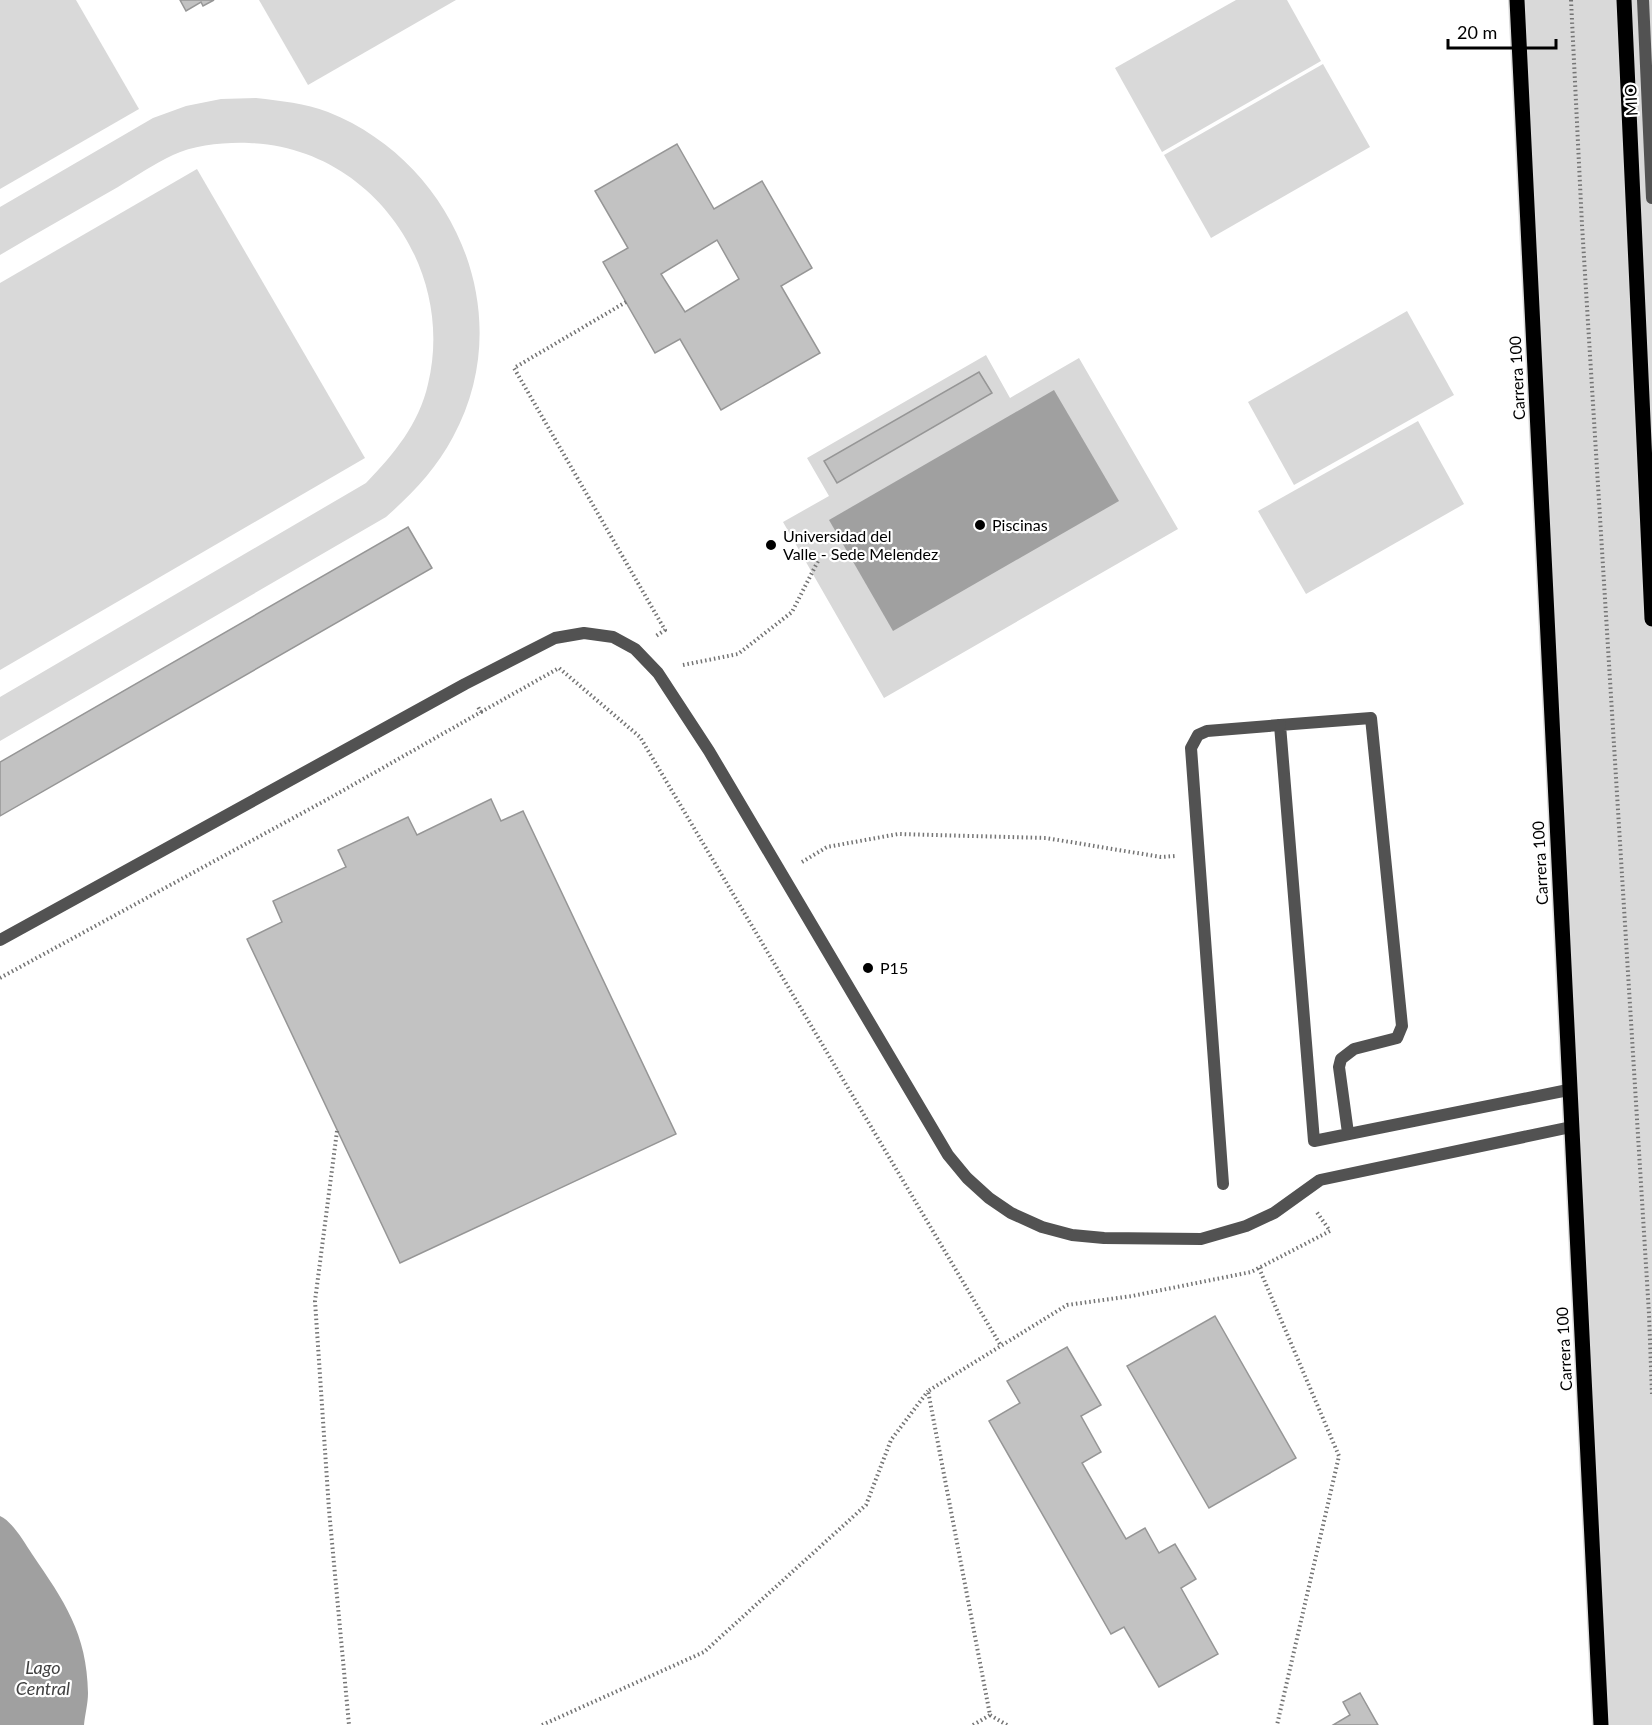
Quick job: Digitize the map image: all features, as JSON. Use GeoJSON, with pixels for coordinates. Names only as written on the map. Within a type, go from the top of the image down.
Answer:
{"type":"FeatureCollection","features":[{"type":"Feature","properties":{"kind":"main road","name":"Carrera 100"},"geometry":{"type":"LineString","coordinates":[[1517,0],[1568,1090],[1601,1725]]}},
{"type":"Feature","properties":{"kind":"main road"},"geometry":{"type":"LineString","coordinates":[[1623,0],[1652,619]]}},
{"type":"Feature","properties":{"kind":"lane","name":"MIO"},"geometry":{"type":"LineString","coordinates":[[1643,0],[1652,198]]}},
{"type":"Feature","properties":{"kind":"lane"},"geometry":{"type":"LineString","coordinates":[[0,940],[465,684],[555,638],[584,633],[613,637],[635,649],[658,673],[709,750],[948,1155],[967,1178],[1011,1213],[1042,1227],[1072,1235],[1201,1239],[1246,1226],[1274,1213],[1320,1180],[1571,1127]]}},
{"type":"Feature","properties":{"kind":"lane"},"geometry":{"type":"LineString","coordinates":[[1223,1184],[1191,748],[1194,739],[1207,731],[1371,718],[1402,1026],[1397,1038],[1354,1049],[1341,1059],[1339,1066],[1348,1133]]}},
{"type":"Feature","properties":{"kind":"lane"},"geometry":{"type":"LineString","coordinates":[[1280,725],[1314,1141],[1568,1090]]}},
{"type":"Feature","properties":{"kind":"path"},"geometry":{"type":"LineString","coordinates":[[1571,0],[1582,225],[1652,1394]]}},
{"type":"Feature","properties":{"kind":"path"},"geometry":{"type":"LineString","coordinates":[[626,302],[514,368],[665,630],[635,649]]}},
{"type":"Feature","properties":{"kind":"path"},"geometry":{"type":"LineString","coordinates":[[678,666],[738,654],[792,612],[818,561]]}},
{"type":"Feature","properties":{"kind":"path"},"geometry":{"type":"LineString","coordinates":[[0,978],[328,799],[559,668],[640,737],[1001,1346]]}},
{"type":"Feature","properties":{"kind":"path"},"geometry":{"type":"LineString","coordinates":[[465,684],[481,712]]}},
{"type":"Feature","properties":{"kind":"path"},"geometry":{"type":"LineString","coordinates":[[781,873],[826,847],[898,834],[1046,838],[1161,857],[1199,855]]}},
{"type":"Feature","properties":{"kind":"path"},"geometry":{"type":"LineString","coordinates":[[337,1131],[315,1301],[329,1510],[349,1725]]}},
{"type":"Feature","properties":{"kind":"path"},"geometry":{"type":"LineString","coordinates":[[542,1725],[704,1652],[866,1505],[891,1440],[928,1391],[1067,1305],[1132,1296],[1251,1272],[1330,1231],[1304,1193]]}},
{"type":"Feature","properties":{"kind":"path"},"geometry":{"type":"LineString","coordinates":[[1259,1268],[1339,1456],[1277,1725]]}},
{"type":"Feature","properties":{"kind":"path"},"geometry":{"type":"LineString","coordinates":[[928,1391],[990,1714],[1007,1725]]}},
{"type":"Feature","properties":{"kind":"path"},"geometry":{"type":"LineString","coordinates":[[973,1725],[990,1714]]}},
{"type":"Feature","properties":{"kind":"shaded area"},"geometry":{"type":"Polygon","coordinates":[[[0,0],[76,0],[139,109],[0,189],[0,0]]]}},
{"type":"Feature","properties":{"kind":"shaded area"},"geometry":{"type":"Polygon","coordinates":[[[259,0],[456,0],[308,85],[259,0]]]}},
{"type":"Feature","properties":{"kind":"shaded area"},"geometry":{"type":"Polygon","coordinates":[[[1236,0],[1287,0],[1321,61],[1162,152],[1115,68],[1236,0]]]}},
{"type":"Feature","properties":{"kind":"shaded area"},"geometry":{"type":"Polygon","coordinates":[[[1517,0],[1652,0],[1652,1725],[1601,1725],[1517,0]]]}},
{"type":"Feature","properties":{"kind":"shaded area"},"geometry":{"type":"Polygon","coordinates":[[[1323,64],[1370,147],[1211,238],[1164,155],[1323,64]]]}},
{"type":"Feature","properties":{"kind":"shaded area"},"geometry":{"type":"Polygon","coordinates":[[[256,98],[319,109],[372,135],[410,167],[441,204],[463,247],[476,293],[479,341],[472,390],[453,437],[439,460],[415,490],[386,517],[0,741],[0,697],[366,483],[404,438],[424,399],[433,341],[429,298],[416,258],[395,222],[367,190],[332,166],[293,150],[240,143],[210,145],[181,152],[152,166],[0,255],[0,207],[153,118],[186,106],[221,99],[256,98]]]}},
{"type":"Feature","properties":{"kind":"shaded area"},"geometry":{"type":"Polygon","coordinates":[[[197,169],[365,458],[0,670],[0,283],[197,169]]]}},
{"type":"Feature","properties":{"kind":"shaded area"},"geometry":{"type":"Polygon","coordinates":[[[1407,311],[1454,395],[1294,485],[1248,402],[1407,311]]]}},
{"type":"Feature","properties":{"kind":"shaded area","name":"Piscinas"},"geometry":{"type":"Polygon","coordinates":[[[986,355],[1010,398],[1079,358],[1178,529],[884,698],[783,522],[829,496],[807,458],[986,355]]]}},
{"type":"Feature","properties":{"kind":"shaded area"},"geometry":{"type":"Polygon","coordinates":[[[1418,421],[1464,504],[1306,594],[1258,511],[1418,421]]]}},
{"type":"Feature","properties":{"kind":"water"},"geometry":{"type":"Polygon","coordinates":[[[1054,390],[1119,501],[893,631],[829,520],[1054,390]]]}},
{"type":"Feature","properties":{"kind":"water","name":"Lago Central"},"geometry":{"type":"Polygon","coordinates":[[[0,1516],[14,1527],[22,1538],[72,1619],[87,1672],[88,1701],[84,1725],[0,1725],[0,1516]]]}},
{"type":"Feature","properties":{"kind":"building"},"geometry":{"type":"Polygon","coordinates":[[[180,0],[214,0],[203,6],[201,2],[186,11],[180,0]]]}},
{"type":"Feature","properties":{"kind":"building"},"geometry":{"type":"Polygon","coordinates":[[[677,144],[714,209],[762,181],[812,268],[781,286],[820,353],[721,410],[680,339],[655,353],[603,262],[628,248],[595,191],[677,144]],[[717,240],[661,274],[685,312],[739,279],[717,240]]]}},
{"type":"Feature","properties":{"kind":"building"},"geometry":{"type":"Polygon","coordinates":[[[979,372],[992,393],[837,483],[824,461],[979,372]]]}},
{"type":"Feature","properties":{"kind":"building"},"geometry":{"type":"Polygon","coordinates":[[[408,527],[432,568],[0,816],[0,762],[408,527]]]}},
{"type":"Feature","properties":{"kind":"building"},"geometry":{"type":"Polygon","coordinates":[[[491,799],[501,821],[523,811],[676,1134],[400,1263],[247,939],[282,922],[273,901],[346,867],[338,850],[408,817],[417,835],[491,799]]]}},
{"type":"Feature","properties":{"kind":"building"},"geometry":{"type":"Polygon","coordinates":[[[1215,1316],[1296,1458],[1209,1508],[1127,1366],[1215,1316]]]}},
{"type":"Feature","properties":{"kind":"building"},"geometry":{"type":"Polygon","coordinates":[[[1067,1347],[1101,1405],[1081,1416],[1101,1452],[1082,1463],[1126,1539],[1145,1528],[1159,1553],[1175,1544],[1196,1579],[1181,1588],[1218,1654],[1159,1687],[1124,1627],[1111,1634],[989,1421],[1020,1403],[1007,1381],[1067,1347]]]}},
{"type":"Feature","properties":{"kind":"building"},"geometry":{"type":"Polygon","coordinates":[[[1360,1693],[1378,1725],[1333,1725],[1350,1715],[1343,1702],[1360,1693]]]}},
{"type":"Feature","properties":{"kind":"place","name":"Piscinas"},"geometry":{"type":"Point","coordinates":[980,525]}},
{"type":"Feature","properties":{"kind":"place","name":"Universidad del Valle - Sede Melendez"},"geometry":{"type":"Point","coordinates":[771,545]}},
{"type":"Feature","properties":{"kind":"place","name":"P15"},"geometry":{"type":"Point","coordinates":[868,968]}}]}
